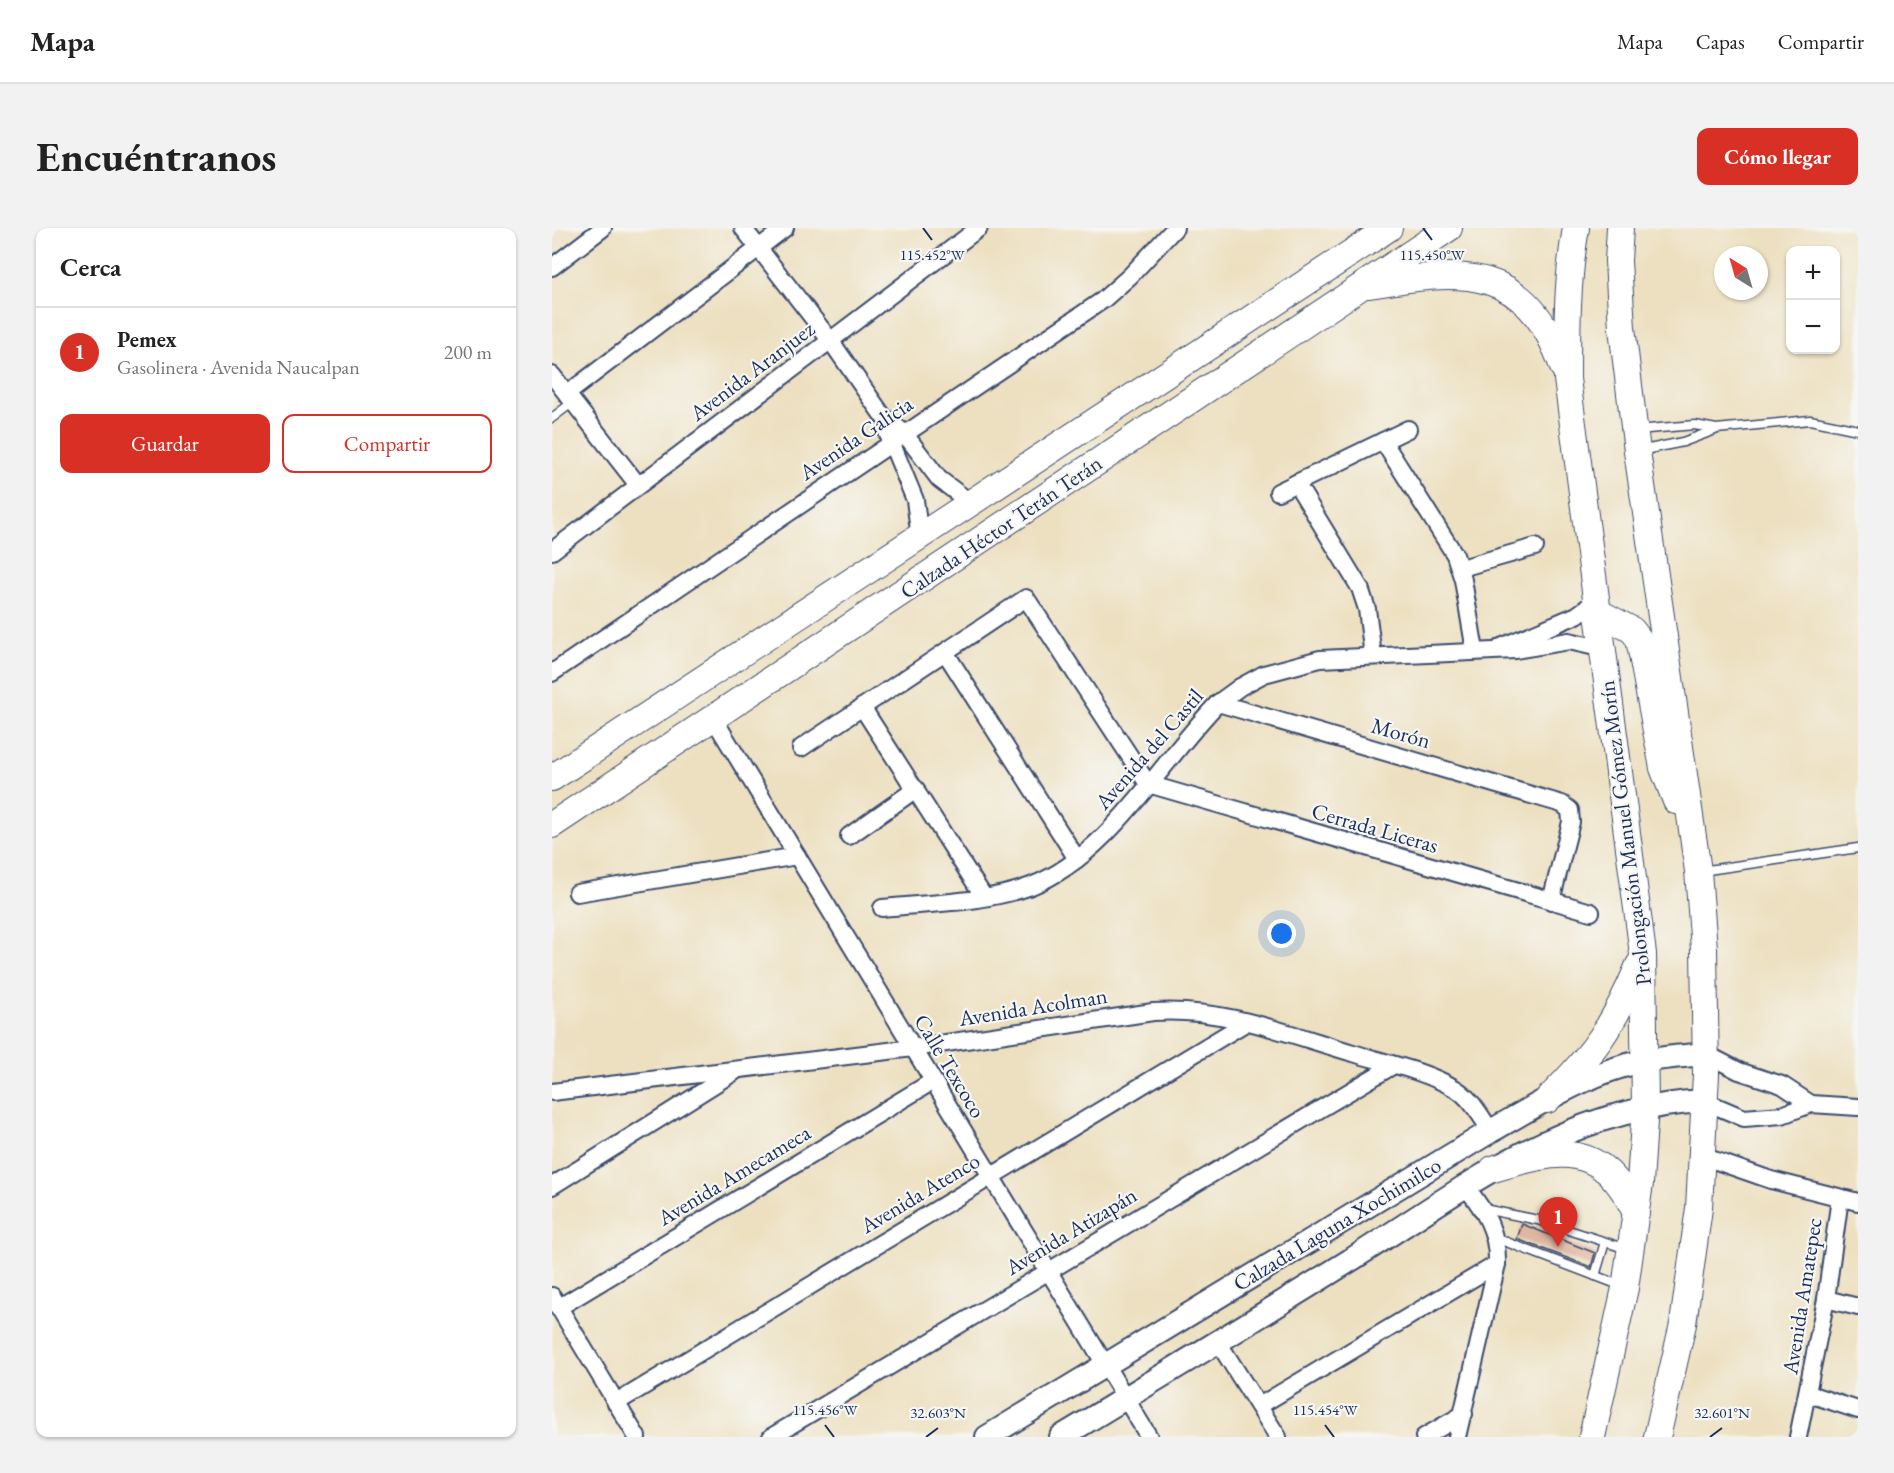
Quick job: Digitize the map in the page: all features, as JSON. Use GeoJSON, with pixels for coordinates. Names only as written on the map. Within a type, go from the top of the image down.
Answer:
{"type":"FeatureCollection","features":[{"type":"Feature","properties":{"kind":"main road","name":"Calzada Héctor Terán Terán"},"geometry":{"type":"LineString","coordinates":[[552,778],[1389,228]]}},
{"type":"Feature","properties":{"kind":"main road","name":"Calzada Héctor Terán Terán"},"geometry":{"type":"LineString","coordinates":[[552,825],[1449,228]]}},
{"type":"Feature","properties":{"kind":"main road","name":"Prolongación Manuel Gómez Morín"},"geometry":{"type":"LineString","coordinates":[[1576,228],[1567,310],[1567,379],[1644,954],[1645,1106],[1636,1213],[1625,1287],[1592,1437]]}},
{"type":"Feature","properties":{"kind":"main road"},"geometry":{"type":"LineString","coordinates":[[1620,228],[1618,261],[1622,328],[1691,837],[1698,871],[1704,949],[1706,1054],[1702,1156],[1693,1265],[1683,1324],[1657,1437]]}},
{"type":"Feature","properties":{"kind":"main road"},"geometry":{"type":"LineString","coordinates":[[1360,287],[1446,274],[1479,278],[1505,287],[1539,316],[1556,347],[1567,379]]}},
{"type":"Feature","properties":{"kind":"main road"},"geometry":{"type":"LineString","coordinates":[[867,617],[921,562],[1001,508],[1004,503],[1003,483]]}},
{"type":"Feature","properties":{"kind":"main road"},"geometry":{"type":"LineString","coordinates":[[1597,606],[1632,630],[1639,639],[1663,768],[1691,837]]}},
{"type":"Feature","properties":{"kind":"main road"},"geometry":{"type":"LineString","coordinates":[[630,773],[625,757],[628,747],[706,695],[743,654]]}},
{"type":"Feature","properties":{"kind":"main road"},"geometry":{"type":"LineString","coordinates":[[1547,1100],[1590,1056],[1603,1038],[1621,1009],[1644,954]]}},
{"type":"Feature","properties":{"kind":"main road","name":"Calzada Laguna Xochimilco"},"geometry":{"type":"LineString","coordinates":[[987,1437],[1491,1131],[1547,1100],[1597,1077],[1645,1061],[1706,1054]]}},
{"type":"Feature","properties":{"kind":"main road","name":"Calzada Laguna Xochimilco"},"geometry":{"type":"LineString","coordinates":[[1061,1437],[1218,1342],[1493,1169],[1552,1138],[1611,1115],[1645,1106],[1704,1101]]}},
{"type":"Feature","properties":{"kind":"main road"},"geometry":{"type":"LineString","coordinates":[[1493,1169],[1545,1155],[1563,1154],[1583,1157],[1614,1175],[1625,1190],[1636,1213]]}},
{"type":"Feature","properties":{"kind":"street"},"geometry":{"type":"LineString","coordinates":[[552,267],[603,228]]}},
{"type":"Feature","properties":{"kind":"street"},"geometry":{"type":"LineString","coordinates":[[743,228],[830,340],[883,416],[904,433],[939,479],[972,504]]}},
{"type":"Feature","properties":{"kind":"street"},"geometry":{"type":"LineString","coordinates":[[570,398],[785,228]]}},
{"type":"Feature","properties":{"kind":"street","name":"Avenida Aranjuez"},"geometry":{"type":"LineString","coordinates":[[552,551],[979,228]]}},
{"type":"Feature","properties":{"kind":"street","name":"Avenida Galicia"},"geometry":{"type":"LineString","coordinates":[[552,673],[1102,300],[1130,276],[1174,228]]}},
{"type":"Feature","properties":{"kind":"street"},"geometry":{"type":"LineString","coordinates":[[552,375],[638,484]]}},
{"type":"Feature","properties":{"kind":"street"},"geometry":{"type":"LineString","coordinates":[[883,416],[890,443],[915,500],[920,538]]}},
{"type":"Feature","properties":{"kind":"street"},"geometry":{"type":"LineString","coordinates":[[1278,492],[1408,429]]}},
{"type":"Feature","properties":{"kind":"street"},"geometry":{"type":"LineString","coordinates":[[1383,441],[1447,540],[1461,568],[1475,651]]}},
{"type":"Feature","properties":{"kind":"street"},"geometry":{"type":"LineString","coordinates":[[1296,483],[1360,588],[1367,609],[1373,656]]}},
{"type":"Feature","properties":{"kind":"street"},"geometry":{"type":"LineString","coordinates":[[1461,568],[1534,547]]}},
{"type":"Feature","properties":{"kind":"street"},"geometry":{"type":"LineString","coordinates":[[801,748],[1026,598],[1148,784]]}},
{"type":"Feature","properties":{"kind":"street","name":"Avenida del Castil"},"geometry":{"type":"LineString","coordinates":[[1497,649],[1597,606]]}},
{"type":"Feature","properties":{"kind":"street","name":"Avenida del Castil"},"geometry":{"type":"LineString","coordinates":[[882,908],[984,897],[1030,886],[1051,876],[1077,859],[1106,832],[1218,703],[1256,678],[1291,665],[1320,659],[1526,649],[1569,641],[1604,649]]}},
{"type":"Feature","properties":{"kind":"street"},"geometry":{"type":"LineString","coordinates":[[945,652],[1077,859]]}},
{"type":"Feature","properties":{"kind":"street","name":"Morón"},"geometry":{"type":"LineString","coordinates":[[1218,703],[1562,804],[1570,810],[1571,822],[1551,901]]}},
{"type":"Feature","properties":{"kind":"street"},"geometry":{"type":"LineString","coordinates":[[862,707],[984,897]]}},
{"type":"Feature","properties":{"kind":"street","name":"Calle Texcoco"},"geometry":{"type":"LineString","coordinates":[[714,719],[1149,1437]]}},
{"type":"Feature","properties":{"kind":"street","name":"Cerrada Liceras"},"geometry":{"type":"LineString","coordinates":[[1148,784],[1591,912]]}},
{"type":"Feature","properties":{"kind":"street"},"geometry":{"type":"LineString","coordinates":[[849,837],[916,789]]}},
{"type":"Feature","properties":{"kind":"street"},"geometry":{"type":"LineString","coordinates":[[577,893],[797,856]]}},
{"type":"Feature","properties":{"kind":"street","name":"Avenida Acolman"},"geometry":{"type":"LineString","coordinates":[[552,1092],[913,1048],[1153,1012],[1192,1011],[1247,1022],[1394,1065],[1458,1090],[1491,1131]]}},
{"type":"Feature","properties":{"kind":"street","name":"Avenida Atenco"},"geometry":{"type":"LineString","coordinates":[[616,1403],[1247,1022]]}},
{"type":"Feature","properties":{"kind":"street"},"geometry":{"type":"LineString","coordinates":[[1706,1054],[1739,1071],[1782,1084],[1811,1104]]}},
{"type":"Feature","properties":{"kind":"street","name":"Avenida Atizapán"},"geometry":{"type":"LineString","coordinates":[[771,1437],[1394,1065]]}},
{"type":"Feature","properties":{"kind":"street"},"geometry":{"type":"LineString","coordinates":[[552,1186],[738,1070]]}},
{"type":"Feature","properties":{"kind":"street","name":"Avenida Amecameca"},"geometry":{"type":"LineString","coordinates":[[555,1302],[933,1081]]}},
{"type":"Feature","properties":{"kind":"street"},"geometry":{"type":"LineString","coordinates":[[1704,1101],[1744,1118],[1782,1115],[1811,1104],[1858,1107]]}},
{"type":"Feature","properties":{"kind":"street","name":"Avenida Amatepec"},"geometry":{"type":"LineString","coordinates":[[1702,1156],[1771,1180],[1840,1198],[1826,1299],[1809,1394],[1798,1437]]}},
{"type":"Feature","properties":{"kind":"street"},"geometry":{"type":"LineString","coordinates":[[1457,1437],[1497,1264],[1496,1238],[1483,1209],[1466,1187]]}},
{"type":"Feature","properties":{"kind":"street"},"geometry":{"type":"LineString","coordinates":[[1840,1198],[1858,1202]]}},
{"type":"Feature","properties":{"kind":"street"},"geometry":{"type":"LineString","coordinates":[[1259,1406],[1497,1264]]}},
{"type":"Feature","properties":{"kind":"street"},"geometry":{"type":"LineString","coordinates":[[1826,1299],[1858,1306]]}},
{"type":"Feature","properties":{"kind":"street"},"geometry":{"type":"LineString","coordinates":[[555,1302],[637,1437]]}},
{"type":"Feature","properties":{"kind":"street"},"geometry":{"type":"LineString","coordinates":[[1218,1342],[1278,1437]]}},
{"type":"Feature","properties":{"kind":"street"},"geometry":{"type":"LineString","coordinates":[[1809,1394],[1858,1410]]}},
{"type":"Feature","properties":{"kind":"street"},"geometry":{"type":"LineString","coordinates":[[1424,1437],[1464,1414]]}},
{"type":"Feature","properties":{"kind":"lane"},"geometry":{"type":"LineString","coordinates":[[552,418],[570,398]]}},
{"type":"Feature","properties":{"kind":"lane"},"geometry":{"type":"LineString","coordinates":[[1636,441],[1683,442],[1716,429],[1810,420],[1858,430]]}},
{"type":"Feature","properties":{"kind":"lane"},"geometry":{"type":"LineString","coordinates":[[1636,441],[1695,425],[1716,429]]}},
{"type":"Feature","properties":{"kind":"lane"},"geometry":{"type":"LineString","coordinates":[[1698,871],[1858,848]]}},
{"type":"Feature","properties":{"kind":"lane"},"geometry":{"type":"LineString","coordinates":[[1483,1209],[1538,1220],[1630,1250]]}},
{"type":"Feature","properties":{"kind":"lane"},"geometry":{"type":"LineString","coordinates":[[1496,1238],[1625,1287]]}},
{"type":"Feature","properties":{"kind":"lane"},"geometry":{"type":"LineString","coordinates":[[1595,1276],[1605,1242]]}},
{"type":"Feature","properties":{"kind":"building"},"geometry":{"type":"Polygon","coordinates":[[[1522,1224],[1595,1253],[1591,1267],[1517,1239],[1522,1224]]]}},
{"type":"Feature","properties":{"kind":"place","name":"Pemex"},"geometry":{"type":"Point","coordinates":[1558,1247]}}]}
